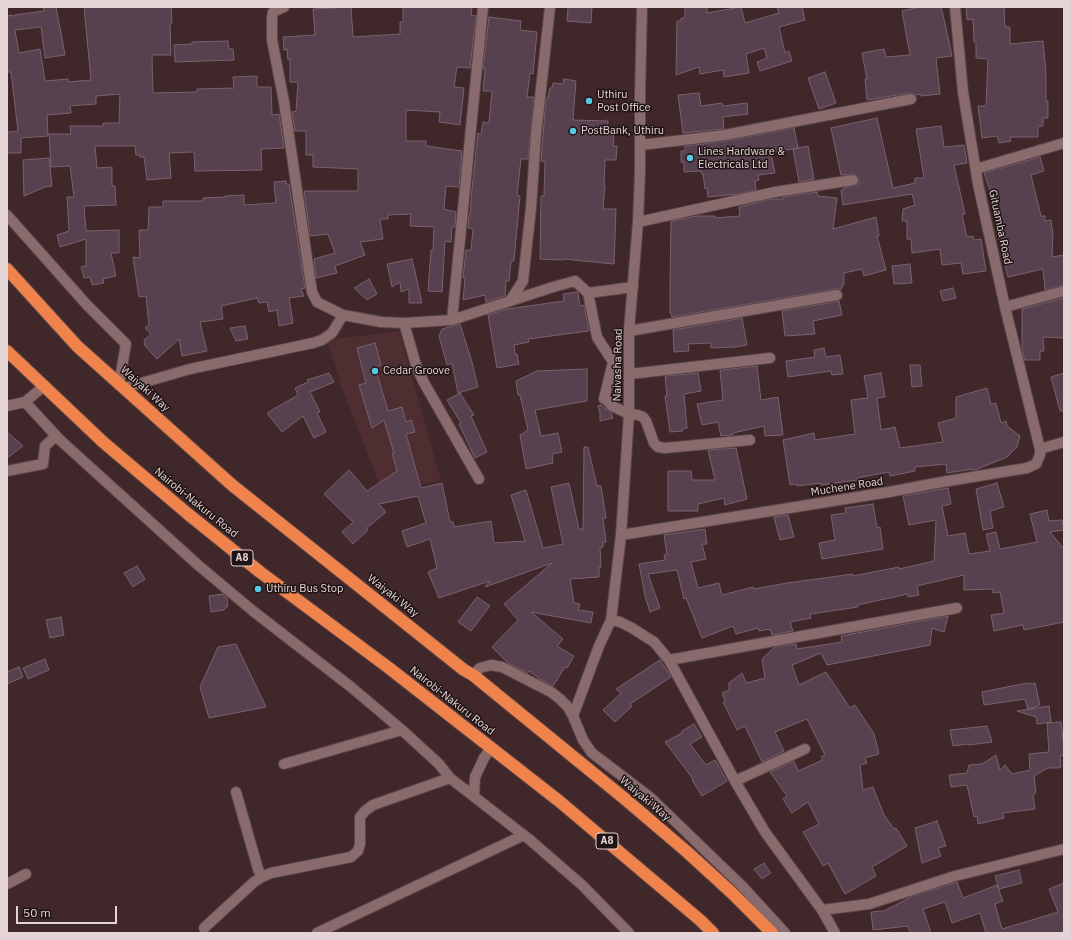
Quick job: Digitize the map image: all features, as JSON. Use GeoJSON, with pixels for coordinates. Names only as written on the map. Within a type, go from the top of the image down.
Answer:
{"type":"FeatureCollection","features":[{"type":"Feature","properties":{"kind":"highway","name":"Waiyaki Way"},"geometry":{"type":"LineString","coordinates":[[7,269],[77,346],[232,485],[464,670],[473,675],[626,799],[732,893],[772,933]]}},
{"type":"Feature","properties":{"kind":"highway","name":"Nairobi-Nakuru Road"},"geometry":{"type":"LineString","coordinates":[[7,351],[104,442],[188,514],[260,572],[389,668],[559,801],[700,920],[713,933]]}},
{"type":"Feature","properties":{"kind":"street"},"geometry":{"type":"LineString","coordinates":[[284,7],[273,12],[272,40],[284,102],[312,292],[318,302],[343,315],[381,322],[404,323],[452,320],[553,286],[575,281],[588,293],[597,337],[613,362],[604,399],[605,398],[612,406],[629,414],[643,417],[646,420],[654,443],[665,448],[750,440]]}},
{"type":"Feature","properties":{"kind":"street"},"geometry":{"type":"LineString","coordinates":[[452,320],[483,7]]}},
{"type":"Feature","properties":{"kind":"street"},"geometry":{"type":"LineString","coordinates":[[510,301],[523,281],[531,208],[536,134],[550,7]]}},
{"type":"Feature","properties":{"kind":"street","name":"Naivasha Road"},"geometry":{"type":"LineString","coordinates":[[573,716],[598,646],[611,620],[621,535],[629,414],[630,331],[638,222],[641,145],[640,94],[642,7]]}},
{"type":"Feature","properties":{"kind":"street","name":"Gituamba Road"},"geometry":{"type":"LineString","coordinates":[[955,7],[963,92],[976,169],[1005,307],[1040,449]]}},
{"type":"Feature","properties":{"kind":"street"},"geometry":{"type":"LineString","coordinates":[[641,145],[726,135],[911,99]]}},
{"type":"Feature","properties":{"kind":"street"},"geometry":{"type":"LineString","coordinates":[[976,169],[1064,143]]}},
{"type":"Feature","properties":{"kind":"street"},"geometry":{"type":"LineString","coordinates":[[638,222],[775,192],[853,180]]}},
{"type":"Feature","properties":{"kind":"street"},"geometry":{"type":"LineString","coordinates":[[7,215],[87,305],[126,344],[122,386],[190,369],[313,343],[322,340],[332,333],[343,315]]}},
{"type":"Feature","properties":{"kind":"street"},"geometry":{"type":"LineString","coordinates":[[588,293],[633,287]]}},
{"type":"Feature","properties":{"kind":"street"},"geometry":{"type":"LineString","coordinates":[[1005,307],[1064,291]]}},
{"type":"Feature","properties":{"kind":"street"},"geometry":{"type":"LineString","coordinates":[[630,331],[837,295]]}},
{"type":"Feature","properties":{"kind":"street"},"geometry":{"type":"LineString","coordinates":[[404,323],[416,365],[423,381],[479,479]]}},
{"type":"Feature","properties":{"kind":"street"},"geometry":{"type":"LineString","coordinates":[[630,374],[770,358]]}},
{"type":"Feature","properties":{"kind":"street"},"geometry":{"type":"LineString","coordinates":[[7,406],[25,402],[44,386]]}},
{"type":"Feature","properties":{"kind":"street"},"geometry":{"type":"LineString","coordinates":[[25,402],[56,436],[198,565],[351,687],[402,730],[439,764],[450,778],[524,835],[582,885],[629,933]]}},
{"type":"Feature","properties":{"kind":"street"},"geometry":{"type":"LineString","coordinates":[[7,471],[43,464],[45,446],[56,436]]}},
{"type":"Feature","properties":{"kind":"street"},"geometry":{"type":"LineString","coordinates":[[1040,449],[1064,442]]}},
{"type":"Feature","properties":{"kind":"street","name":"Muchene Road"},"geometry":{"type":"LineString","coordinates":[[621,535],[881,494],[1028,468],[1036,464],[1040,455],[1040,449]]}},
{"type":"Feature","properties":{"kind":"street"},"geometry":{"type":"LineString","coordinates":[[669,660],[957,608]]}},
{"type":"Feature","properties":{"kind":"street"},"geometry":{"type":"LineString","coordinates":[[611,620],[632,628],[654,642],[669,660],[735,781],[765,832],[822,910],[835,933]]}},
{"type":"Feature","properties":{"kind":"street"},"geometry":{"type":"LineString","coordinates":[[473,675],[480,668],[491,665],[502,667],[551,692],[568,707],[583,740],[592,752],[651,798],[742,886],[785,933]]}},
{"type":"Feature","properties":{"kind":"street"},"geometry":{"type":"LineString","coordinates":[[284,764],[402,730]]}},
{"type":"Feature","properties":{"kind":"street"},"geometry":{"type":"LineString","coordinates":[[474,796],[475,777],[491,748]]}},
{"type":"Feature","properties":{"kind":"street"},"geometry":{"type":"LineString","coordinates":[[735,781],[805,748]]}},
{"type":"Feature","properties":{"kind":"street"},"geometry":{"type":"LineString","coordinates":[[204,928],[254,882],[262,877],[271,873],[351,858],[358,851],[360,844],[360,817],[365,811],[373,806],[450,778]]}},
{"type":"Feature","properties":{"kind":"street"},"geometry":{"type":"LineString","coordinates":[[236,792],[258,869],[262,877]]}},
{"type":"Feature","properties":{"kind":"street"},"geometry":{"type":"LineString","coordinates":[[317,933],[524,835]]}},
{"type":"Feature","properties":{"kind":"street"},"geometry":{"type":"LineString","coordinates":[[822,910],[869,904],[955,876],[1064,849]]}},
{"type":"Feature","properties":{"kind":"street"},"geometry":{"type":"LineString","coordinates":[[7,884],[26,874]]}},
{"type":"Feature","properties":{"kind":"shaded area"},"geometry":{"type":"Polygon","coordinates":[[[399,331],[441,480],[383,494],[342,388],[327,340],[399,331]]]}},
{"type":"Feature","properties":{"kind":"building"},"geometry":{"type":"Polygon","coordinates":[[[43,7],[56,7],[65,55],[45,58],[41,27],[15,30],[19,53],[40,49],[45,81],[68,79],[68,82],[91,80],[84,7],[171,7],[171,55],[152,55],[153,93],[197,92],[197,89],[234,88],[233,77],[257,76],[257,87],[271,87],[272,115],[279,114],[284,148],[261,149],[262,170],[195,171],[194,152],[169,153],[171,178],[147,180],[144,157],[136,155],[135,146],[95,146],[97,168],[112,167],[112,186],[115,186],[116,205],[84,206],[86,231],[119,230],[119,253],[111,253],[116,276],[103,279],[104,283],[92,285],[90,277],[84,278],[81,267],[86,266],[86,239],[60,247],[57,235],[69,231],[67,197],[74,197],[70,166],[51,167],[49,134],[71,134],[70,126],[103,126],[103,123],[119,123],[120,94],[96,96],[96,104],[70,106],[71,113],[47,115],[48,136],[21,138],[21,153],[7,153],[7,132],[18,131],[11,72],[7,72],[7,16],[12,15],[14,17],[14,15],[44,11],[43,7]]]}},
{"type":"Feature","properties":{"kind":"building"},"geometry":{"type":"Polygon","coordinates":[[[351,7],[353,37],[400,34],[400,22],[403,22],[403,7],[472,7],[471,15],[476,16],[470,68],[457,67],[454,87],[464,88],[460,125],[439,122],[440,112],[406,110],[406,141],[426,141],[426,146],[462,151],[459,187],[446,186],[444,209],[456,212],[455,227],[452,227],[451,242],[445,241],[442,292],[428,291],[434,227],[410,226],[411,214],[388,215],[388,219],[380,219],[383,239],[360,242],[365,255],[335,266],[337,273],[316,278],[314,259],[335,253],[328,234],[310,236],[304,191],[358,191],[358,169],[313,167],[313,155],[306,155],[306,131],[295,131],[292,112],[296,111],[298,82],[290,82],[290,59],[288,60],[287,49],[284,50],[283,37],[315,35],[313,9],[351,7]]]}},
{"type":"Feature","properties":{"kind":"building"},"geometry":{"type":"Polygon","coordinates":[[[568,7],[592,7],[591,23],[567,21],[568,7]]]}},
{"type":"Feature","properties":{"kind":"building"},"geometry":{"type":"Polygon","coordinates":[[[685,7],[707,7],[707,13],[741,7],[745,23],[779,13],[777,7],[802,7],[805,20],[779,27],[785,53],[789,51],[792,61],[760,71],[757,62],[767,58],[764,48],[746,54],[749,73],[724,77],[723,70],[700,74],[699,67],[676,75],[677,21],[681,21],[681,18],[685,18],[685,7]]]}},
{"type":"Feature","properties":{"kind":"building"},"geometry":{"type":"Polygon","coordinates":[[[919,7],[941,7],[944,19],[952,56],[936,58],[940,94],[921,96],[921,94],[916,95],[910,93],[867,100],[865,79],[867,79],[862,53],[884,49],[886,57],[910,55],[902,11],[919,7]]]}},
{"type":"Feature","properties":{"kind":"building"},"geometry":{"type":"Polygon","coordinates":[[[966,7],[1004,7],[1005,27],[1010,27],[1010,44],[1043,41],[1048,118],[1043,118],[1043,126],[1038,126],[1038,137],[1010,137],[1011,141],[999,143],[997,136],[982,138],[978,106],[986,106],[988,59],[976,58],[976,42],[974,42],[973,19],[967,20],[966,7]]]}},
{"type":"Feature","properties":{"kind":"building"},"geometry":{"type":"Polygon","coordinates":[[[489,17],[521,21],[520,30],[537,32],[533,74],[530,73],[527,97],[534,97],[528,159],[521,159],[517,195],[520,196],[514,261],[511,261],[509,281],[506,281],[505,296],[486,302],[485,295],[463,300],[465,278],[463,278],[466,250],[471,250],[473,229],[468,228],[478,133],[481,134],[483,122],[489,123],[492,91],[483,91],[485,69],[483,69],[489,17]]]}},
{"type":"Feature","properties":{"kind":"building"},"geometry":{"type":"Polygon","coordinates":[[[228,41],[229,49],[233,49],[234,60],[175,62],[174,45],[192,44],[192,42],[228,41]]]}},
{"type":"Feature","properties":{"kind":"building"},"geometry":{"type":"Polygon","coordinates":[[[825,72],[836,103],[819,109],[808,78],[825,72]]]}},
{"type":"Feature","properties":{"kind":"building"},"geometry":{"type":"Polygon","coordinates":[[[564,79],[576,81],[573,120],[608,121],[607,132],[614,133],[613,146],[617,146],[616,160],[605,160],[603,209],[616,209],[614,264],[563,259],[540,259],[541,196],[544,196],[545,162],[541,161],[546,98],[548,98],[550,88],[552,88],[553,83],[563,84],[564,79]]]}},
{"type":"Feature","properties":{"kind":"building"},"geometry":{"type":"Polygon","coordinates":[[[699,93],[701,106],[722,103],[723,106],[747,103],[748,114],[723,117],[724,129],[683,133],[678,95],[699,93]]]}},
{"type":"Feature","properties":{"kind":"building"},"geometry":{"type":"Polygon","coordinates":[[[877,118],[893,188],[915,183],[915,178],[924,178],[916,129],[941,126],[944,147],[964,145],[967,163],[954,165],[965,214],[962,215],[967,237],[973,236],[974,240],[981,239],[986,271],[963,274],[961,263],[942,265],[940,249],[912,253],[911,239],[907,239],[907,221],[902,221],[903,209],[915,205],[912,194],[843,205],[841,190],[857,185],[859,183],[859,179],[855,174],[841,175],[831,128],[877,118]]]}},
{"type":"Feature","properties":{"kind":"building"},"geometry":{"type":"Polygon","coordinates":[[[794,128],[798,148],[771,153],[775,173],[758,175],[759,180],[755,181],[756,190],[738,194],[708,197],[707,188],[705,189],[703,174],[701,171],[684,172],[684,162],[681,162],[681,151],[685,151],[685,146],[726,141],[794,128]]]}},
{"type":"Feature","properties":{"kind":"building"},"geometry":{"type":"Polygon","coordinates":[[[808,146],[814,179],[799,182],[793,149],[808,146]]]}},
{"type":"Feature","properties":{"kind":"building"},"geometry":{"type":"Polygon","coordinates":[[[1040,157],[1044,171],[1031,175],[1041,216],[1045,216],[1045,221],[1051,220],[1053,237],[1052,257],[1064,255],[1064,285],[1045,290],[1043,269],[1008,277],[995,223],[1001,222],[984,173],[1040,157]]]}},
{"type":"Feature","properties":{"kind":"building"},"geometry":{"type":"Polygon","coordinates":[[[49,158],[52,186],[45,187],[24,196],[23,160],[49,158]]]}},
{"type":"Feature","properties":{"kind":"building"},"geometry":{"type":"Polygon","coordinates":[[[286,181],[286,184],[289,184],[305,288],[301,289],[304,296],[289,298],[293,323],[279,326],[277,310],[269,312],[267,302],[259,303],[257,298],[221,306],[223,319],[200,322],[207,351],[182,356],[179,339],[157,359],[145,346],[144,340],[151,334],[145,328],[149,325],[146,296],[139,297],[133,257],[140,258],[139,230],[148,230],[149,207],[163,207],[163,201],[203,201],[203,198],[244,195],[244,205],[276,203],[274,182],[286,181]]]}},
{"type":"Feature","properties":{"kind":"building"},"geometry":{"type":"Polygon","coordinates":[[[817,192],[818,196],[837,198],[833,229],[876,217],[879,236],[877,236],[886,270],[864,276],[862,269],[844,273],[844,285],[842,285],[842,289],[672,317],[670,313],[671,221],[697,216],[715,216],[715,218],[740,216],[739,207],[771,199],[783,199],[783,197],[817,192]]]}},
{"type":"Feature","properties":{"kind":"building"},"geometry":{"type":"Polygon","coordinates":[[[412,259],[422,303],[409,303],[409,289],[401,292],[400,282],[392,287],[387,264],[412,259]]]}},
{"type":"Feature","properties":{"kind":"building"},"geometry":{"type":"Polygon","coordinates":[[[910,264],[912,283],[894,284],[892,266],[910,264]]]}},
{"type":"Feature","properties":{"kind":"building"},"geometry":{"type":"Polygon","coordinates":[[[369,279],[377,294],[367,300],[354,288],[369,279]]]}},
{"type":"Feature","properties":{"kind":"building"},"geometry":{"type":"Polygon","coordinates":[[[953,288],[956,298],[943,301],[940,291],[953,288]]]}},
{"type":"Feature","properties":{"kind":"building"},"geometry":{"type":"Polygon","coordinates":[[[577,292],[580,306],[584,305],[589,331],[528,339],[529,342],[514,345],[515,354],[517,354],[519,364],[497,368],[488,315],[507,309],[564,301],[563,294],[577,292]]]}},
{"type":"Feature","properties":{"kind":"building"},"geometry":{"type":"Polygon","coordinates":[[[1064,298],[1064,338],[1043,337],[1044,351],[1040,351],[1040,360],[1025,360],[1022,351],[1022,309],[1064,298]]]}},
{"type":"Feature","properties":{"kind":"building"},"geometry":{"type":"Polygon","coordinates":[[[839,301],[842,315],[813,321],[815,334],[785,336],[782,311],[839,301]]]}},
{"type":"Feature","properties":{"kind":"building"},"geometry":{"type":"Polygon","coordinates":[[[742,318],[747,345],[711,348],[711,343],[688,344],[689,351],[674,352],[673,330],[742,318]]]}},
{"type":"Feature","properties":{"kind":"building"},"geometry":{"type":"Polygon","coordinates":[[[460,324],[478,387],[458,393],[452,363],[447,365],[439,336],[442,329],[460,324]]]}},
{"type":"Feature","properties":{"kind":"building"},"geometry":{"type":"Polygon","coordinates":[[[245,326],[248,339],[236,341],[230,328],[245,326]]]}},
{"type":"Feature","properties":{"kind":"building"},"geometry":{"type":"Polygon","coordinates":[[[375,343],[381,365],[375,367],[388,411],[402,407],[406,422],[411,420],[415,432],[406,434],[421,488],[442,483],[450,522],[453,522],[454,527],[491,521],[494,543],[525,541],[511,495],[526,490],[543,548],[563,544],[551,487],[569,483],[579,529],[583,529],[584,447],[588,447],[597,486],[601,486],[606,518],[603,518],[606,542],[603,542],[603,547],[600,548],[601,567],[599,567],[599,577],[570,579],[574,603],[580,604],[578,610],[593,612],[591,623],[531,612],[563,639],[557,646],[574,656],[553,686],[529,671],[528,673],[508,663],[492,647],[518,620],[504,604],[552,563],[485,587],[490,581],[439,598],[428,572],[437,568],[430,539],[407,547],[402,531],[426,523],[418,496],[379,504],[386,512],[367,528],[368,530],[353,544],[342,532],[353,522],[324,494],[349,470],[367,491],[397,471],[392,453],[394,453],[384,420],[372,428],[359,385],[366,383],[357,348],[375,343]]]}},
{"type":"Feature","properties":{"kind":"building"},"geometry":{"type":"Polygon","coordinates":[[[824,348],[826,357],[840,355],[843,374],[832,375],[831,371],[788,377],[786,361],[815,357],[814,350],[824,348]]]}},
{"type":"Feature","properties":{"kind":"building"},"geometry":{"type":"Polygon","coordinates":[[[910,365],[920,365],[922,386],[912,387],[910,365]]]}},
{"type":"Feature","properties":{"kind":"building"},"geometry":{"type":"Polygon","coordinates":[[[757,366],[761,400],[778,397],[783,435],[765,436],[764,426],[733,433],[733,435],[721,436],[718,422],[702,425],[697,404],[723,400],[720,370],[757,366]]]}},
{"type":"Feature","properties":{"kind":"building"},"geometry":{"type":"Polygon","coordinates":[[[587,369],[587,401],[535,410],[541,436],[558,433],[562,452],[552,454],[553,463],[526,469],[520,435],[528,430],[520,395],[518,395],[516,381],[537,371],[587,369]]]}},
{"type":"Feature","properties":{"kind":"building"},"geometry":{"type":"Polygon","coordinates":[[[329,373],[334,382],[310,392],[320,412],[317,413],[326,432],[314,438],[303,416],[282,432],[267,413],[298,395],[295,388],[308,382],[307,380],[329,373]]]}},
{"type":"Feature","properties":{"kind":"building"},"geometry":{"type":"Polygon","coordinates":[[[698,373],[701,391],[684,394],[687,428],[682,429],[683,431],[670,432],[665,396],[667,396],[665,376],[698,373]]]}},
{"type":"Feature","properties":{"kind":"building"},"geometry":{"type":"Polygon","coordinates":[[[881,373],[885,397],[877,398],[881,430],[895,427],[900,448],[943,442],[938,423],[956,418],[956,397],[987,388],[991,404],[996,403],[1001,423],[1006,421],[1007,426],[1020,436],[1017,447],[1007,457],[975,470],[973,469],[947,473],[946,464],[915,467],[915,471],[890,476],[889,472],[857,478],[857,480],[821,485],[821,483],[797,486],[797,484],[790,485],[783,440],[814,433],[815,440],[855,434],[851,400],[868,398],[864,376],[881,373]]]}},
{"type":"Feature","properties":{"kind":"building"},"geometry":{"type":"Polygon","coordinates":[[[1064,373],[1064,411],[1060,411],[1051,377],[1064,373]]]}},
{"type":"Feature","properties":{"kind":"building"},"geometry":{"type":"Polygon","coordinates":[[[460,393],[474,415],[471,416],[487,452],[475,458],[459,424],[461,423],[447,400],[460,393]]]}},
{"type":"Feature","properties":{"kind":"building"},"geometry":{"type":"Polygon","coordinates":[[[601,405],[611,413],[613,418],[600,421],[598,406],[601,405]]]}},
{"type":"Feature","properties":{"kind":"building"},"geometry":{"type":"Polygon","coordinates":[[[7,432],[23,446],[7,458],[7,432]]]}},
{"type":"Feature","properties":{"kind":"building"},"geometry":{"type":"Polygon","coordinates":[[[736,448],[747,499],[725,505],[724,498],[698,504],[698,511],[668,511],[668,471],[691,471],[692,480],[715,480],[708,450],[736,448]]]}},
{"type":"Feature","properties":{"kind":"building"},"geometry":{"type":"Polygon","coordinates":[[[997,483],[1004,507],[990,511],[993,528],[983,530],[976,489],[997,483]]]}},
{"type":"Feature","properties":{"kind":"building"},"geometry":{"type":"Polygon","coordinates":[[[948,488],[951,504],[942,506],[948,536],[965,533],[969,554],[990,551],[986,534],[996,532],[1000,549],[1037,542],[1030,514],[1047,510],[1049,521],[1062,520],[1064,530],[1050,532],[1064,549],[1064,622],[1024,630],[1023,625],[994,631],[991,615],[1004,613],[1000,592],[993,593],[993,589],[964,590],[964,575],[917,586],[919,595],[908,597],[908,594],[857,605],[858,607],[810,614],[811,618],[790,622],[793,631],[772,635],[771,630],[770,631],[769,629],[759,631],[758,628],[736,634],[733,626],[702,638],[686,598],[684,599],[677,570],[648,574],[660,608],[650,612],[645,596],[639,564],[665,560],[664,555],[667,555],[664,535],[705,529],[707,544],[702,544],[706,559],[691,562],[698,588],[719,583],[722,595],[753,587],[754,589],[853,574],[853,576],[899,567],[899,569],[934,561],[936,520],[909,525],[903,496],[948,488]]]}},
{"type":"Feature","properties":{"kind":"building"},"geometry":{"type":"Polygon","coordinates":[[[873,504],[877,528],[880,527],[883,549],[822,559],[819,543],[835,540],[831,515],[846,513],[845,508],[873,504]]]}},
{"type":"Feature","properties":{"kind":"building"},"geometry":{"type":"Polygon","coordinates":[[[788,515],[794,537],[780,540],[774,517],[788,515]]]}},
{"type":"Feature","properties":{"kind":"building"},"geometry":{"type":"Polygon","coordinates":[[[137,566],[145,579],[133,587],[124,573],[137,566]]]}},
{"type":"Feature","properties":{"kind":"building"},"geometry":{"type":"Polygon","coordinates":[[[223,594],[227,598],[228,606],[224,610],[211,612],[209,596],[223,594]]]}},
{"type":"Feature","properties":{"kind":"building"},"geometry":{"type":"Polygon","coordinates":[[[477,597],[490,606],[471,631],[458,622],[477,597]]]}},
{"type":"Feature","properties":{"kind":"building"},"geometry":{"type":"Polygon","coordinates":[[[948,616],[944,632],[932,628],[930,645],[827,665],[821,653],[792,665],[799,685],[826,672],[850,708],[855,705],[874,734],[879,754],[865,758],[867,763],[860,765],[863,790],[873,787],[884,815],[894,829],[896,828],[907,846],[872,867],[876,876],[845,894],[828,863],[823,866],[803,832],[819,824],[808,802],[792,813],[783,799],[787,796],[770,772],[794,761],[798,771],[823,760],[821,757],[825,755],[807,719],[775,732],[784,751],[762,762],[745,726],[737,730],[723,702],[725,700],[722,693],[729,690],[729,683],[742,673],[746,683],[765,678],[762,659],[775,647],[796,644],[797,649],[842,642],[841,636],[948,616]]]}},
{"type":"Feature","properties":{"kind":"building"},"geometry":{"type":"Polygon","coordinates":[[[61,617],[64,635],[50,638],[46,620],[61,617]]]}},
{"type":"Feature","properties":{"kind":"building"},"geometry":{"type":"Polygon","coordinates":[[[236,644],[266,707],[209,718],[200,687],[218,647],[236,644]]]}},
{"type":"Feature","properties":{"kind":"building"},"geometry":{"type":"Polygon","coordinates":[[[45,659],[49,670],[28,679],[23,668],[45,659]]]}},
{"type":"Feature","properties":{"kind":"building"},"geometry":{"type":"Polygon","coordinates":[[[660,660],[671,677],[630,704],[632,706],[615,722],[603,710],[621,693],[616,689],[660,660]]]}},
{"type":"Feature","properties":{"kind":"building"},"geometry":{"type":"Polygon","coordinates":[[[19,667],[23,677],[7,684],[7,672],[19,667]]]}},
{"type":"Feature","properties":{"kind":"building"},"geometry":{"type":"Polygon","coordinates":[[[1027,683],[1035,683],[1040,705],[1028,709],[1025,699],[984,705],[982,692],[1027,683]]]}},
{"type":"Feature","properties":{"kind":"building"},"geometry":{"type":"Polygon","coordinates":[[[1049,706],[1051,722],[1037,724],[1036,717],[1017,711],[1049,706]]]}},
{"type":"Feature","properties":{"kind":"building"},"geometry":{"type":"Polygon","coordinates":[[[1061,722],[1064,755],[1060,756],[1061,767],[1048,768],[1034,776],[1036,792],[1033,796],[1035,809],[1003,813],[1004,818],[978,824],[977,816],[974,817],[967,785],[951,787],[949,775],[967,773],[969,765],[982,764],[996,755],[1000,770],[1005,765],[1012,774],[1030,770],[1029,754],[1049,752],[1047,723],[1061,722]]]}},
{"type":"Feature","properties":{"kind":"building"},"geometry":{"type":"Polygon","coordinates":[[[694,724],[702,737],[690,744],[706,765],[715,760],[727,781],[702,796],[692,780],[693,779],[665,742],[682,733],[682,731],[694,724]]]}},
{"type":"Feature","properties":{"kind":"building"},"geometry":{"type":"Polygon","coordinates":[[[987,726],[992,742],[953,746],[950,730],[987,726]]]}},
{"type":"Feature","properties":{"kind":"building"},"geometry":{"type":"Polygon","coordinates":[[[937,821],[946,846],[938,848],[941,856],[922,863],[915,828],[937,821]]]}},
{"type":"Feature","properties":{"kind":"building"},"geometry":{"type":"Polygon","coordinates":[[[764,863],[771,873],[762,879],[754,869],[764,863]]]}},
{"type":"Feature","properties":{"kind":"building"},"geometry":{"type":"Polygon","coordinates":[[[1019,870],[1022,883],[999,889],[995,876],[1019,870]]]}},
{"type":"Feature","properties":{"kind":"building"},"geometry":{"type":"Polygon","coordinates":[[[957,882],[963,898],[997,885],[1003,901],[995,904],[1002,929],[1058,912],[1049,889],[1064,883],[1064,933],[986,933],[980,913],[952,923],[945,902],[923,909],[931,933],[910,933],[908,926],[873,930],[871,912],[884,911],[913,896],[957,882]]]}},
{"type":"Feature","properties":{"kind":"place","name":"Uthiru Post Office"},"geometry":{"type":"Point","coordinates":[589,101]}},
{"type":"Feature","properties":{"kind":"place","name":"PostBank, Uthiru"},"geometry":{"type":"Point","coordinates":[573,131]}},
{"type":"Feature","properties":{"kind":"place","name":"Lines Hardware & Electricals Ltd"},"geometry":{"type":"Point","coordinates":[690,158]}},
{"type":"Feature","properties":{"kind":"place","name":"Cedar Groove"},"geometry":{"type":"Point","coordinates":[375,371]}},
{"type":"Feature","properties":{"kind":"place","name":"Uthiru Bus Stop"},"geometry":{"type":"Point","coordinates":[258,589]}}]}
